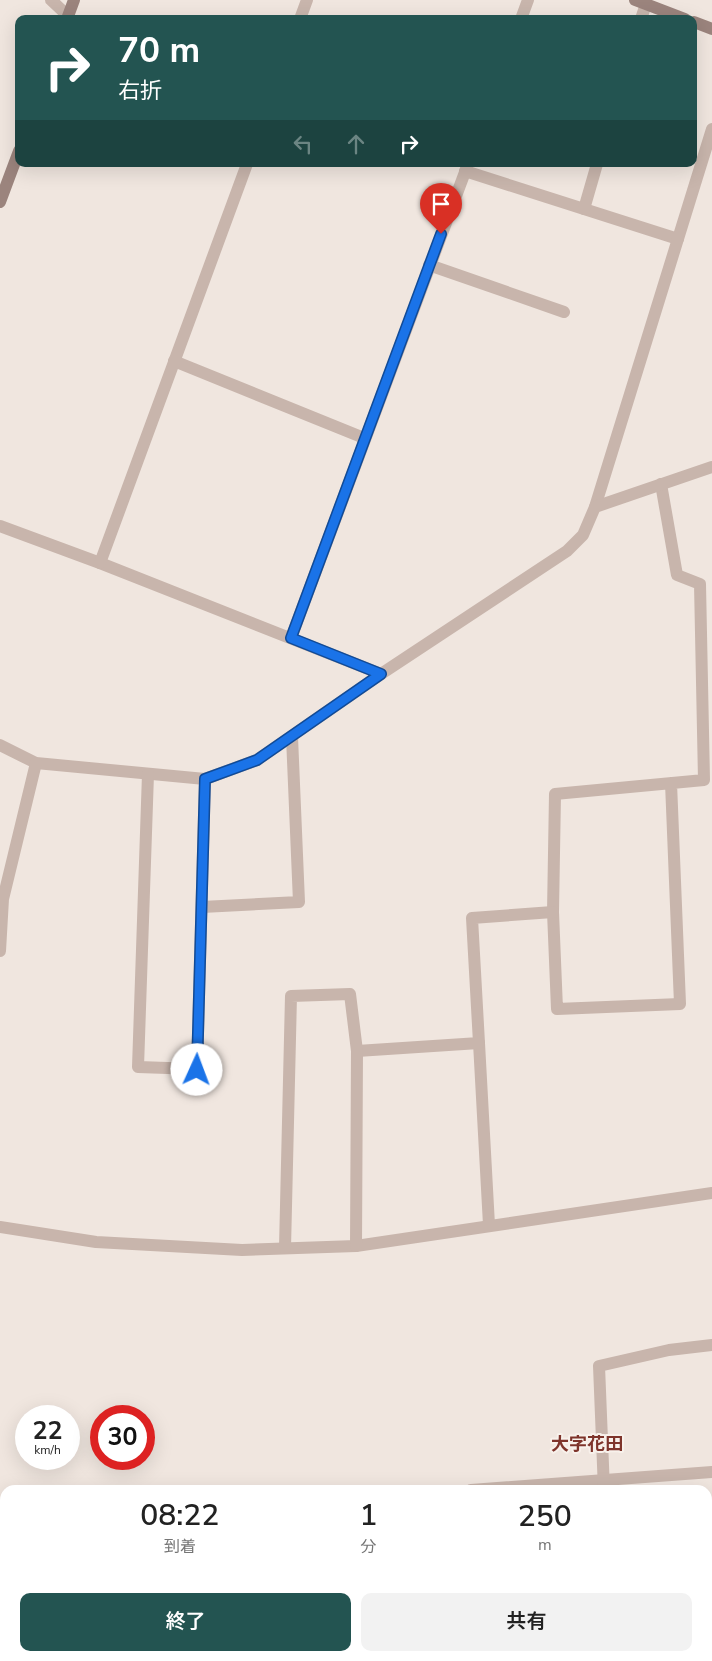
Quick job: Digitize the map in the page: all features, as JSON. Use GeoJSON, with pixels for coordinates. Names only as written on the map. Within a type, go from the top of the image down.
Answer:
{"type":"FeatureCollection","features":[{"type":"Feature","properties":{"kind":"street"},"geometry":{"type":"LineString","coordinates":[[52,0],[66,15]]}},
{"type":"Feature","properties":{"kind":"street"},"geometry":{"type":"LineString","coordinates":[[69,15],[74,0]]}},
{"type":"Feature","properties":{"kind":"street"},"geometry":{"type":"LineString","coordinates":[[301,15],[307,0]]}},
{"type":"Feature","properties":{"kind":"street"},"geometry":{"type":"LineString","coordinates":[[522,15],[528,0]]}},
{"type":"Feature","properties":{"kind":"street"},"geometry":{"type":"LineString","coordinates":[[641,15],[640,2],[674,15]]}},
{"type":"Feature","properties":{"kind":"street"},"geometry":{"type":"LineString","coordinates":[[697,23],[712,29]]}},
{"type":"Feature","properties":{"kind":"street"},"geometry":{"type":"LineString","coordinates":[[0,745],[36,763],[205,779],[257,760],[381,674],[567,551],[582,535],[595,507],[712,129]]}},
{"type":"Feature","properties":{"kind":"street"},"geometry":{"type":"LineString","coordinates":[[0,202],[15,162]]}},
{"type":"Feature","properties":{"kind":"street"},"geometry":{"type":"LineString","coordinates":[[100,563],[245,167]]}},
{"type":"Feature","properties":{"kind":"street"},"geometry":{"type":"LineString","coordinates":[[291,638],[466,167],[678,239]]}},
{"type":"Feature","properties":{"kind":"street"},"geometry":{"type":"LineString","coordinates":[[584,208],[596,167]]}},
{"type":"Feature","properties":{"kind":"street"},"geometry":{"type":"LineString","coordinates":[[429,265],[564,312]]}},
{"type":"Feature","properties":{"kind":"street"},"geometry":{"type":"LineString","coordinates":[[174,361],[364,438]]}},
{"type":"Feature","properties":{"kind":"street"},"geometry":{"type":"LineString","coordinates":[[595,507],[712,467]]}},
{"type":"Feature","properties":{"kind":"street"},"geometry":{"type":"LineString","coordinates":[[661,484],[677,575],[700,584],[708,745],[704,780],[670,783],[555,794],[552,912],[557,1009],[680,1004],[670,783]]}},
{"type":"Feature","properties":{"kind":"street"},"geometry":{"type":"LineString","coordinates":[[0,526],[100,563],[381,674]]}},
{"type":"Feature","properties":{"kind":"street"},"geometry":{"type":"LineString","coordinates":[[202,907],[299,902],[292,737]]}},
{"type":"Feature","properties":{"kind":"street"},"geometry":{"type":"LineString","coordinates":[[0,951],[3,900],[36,763]]}},
{"type":"Feature","properties":{"kind":"street"},"geometry":{"type":"LineString","coordinates":[[148,774],[138,1068],[197,1070],[205,779]]}},
{"type":"Feature","properties":{"kind":"street"},"geometry":{"type":"LineString","coordinates":[[489,1225],[472,918],[552,912]]}},
{"type":"Feature","properties":{"kind":"street"},"geometry":{"type":"LineString","coordinates":[[285,1248],[291,996],[350,994],[357,1051],[356,1246]]}},
{"type":"Feature","properties":{"kind":"street"},"geometry":{"type":"LineString","coordinates":[[357,1051],[479,1043]]}},
{"type":"Feature","properties":{"kind":"street"},"geometry":{"type":"LineString","coordinates":[[0,1227],[96,1242],[242,1250],[356,1246],[712,1193]]}},
{"type":"Feature","properties":{"kind":"street"},"geometry":{"type":"LineString","coordinates":[[712,1345],[669,1350],[599,1366],[604,1485],[712,1472]]}},
{"type":"Feature","properties":{"kind":"district","name":"大字花田"},"geometry":{"type":"Point","coordinates":[587,1444]}},
{"type":"Feature","properties":{"kind":"route"},"geometry":{"type":"LineString","coordinates":[[197,1070],[205,779],[257,760],[381,674],[291,638],[441,234]]}}]}
